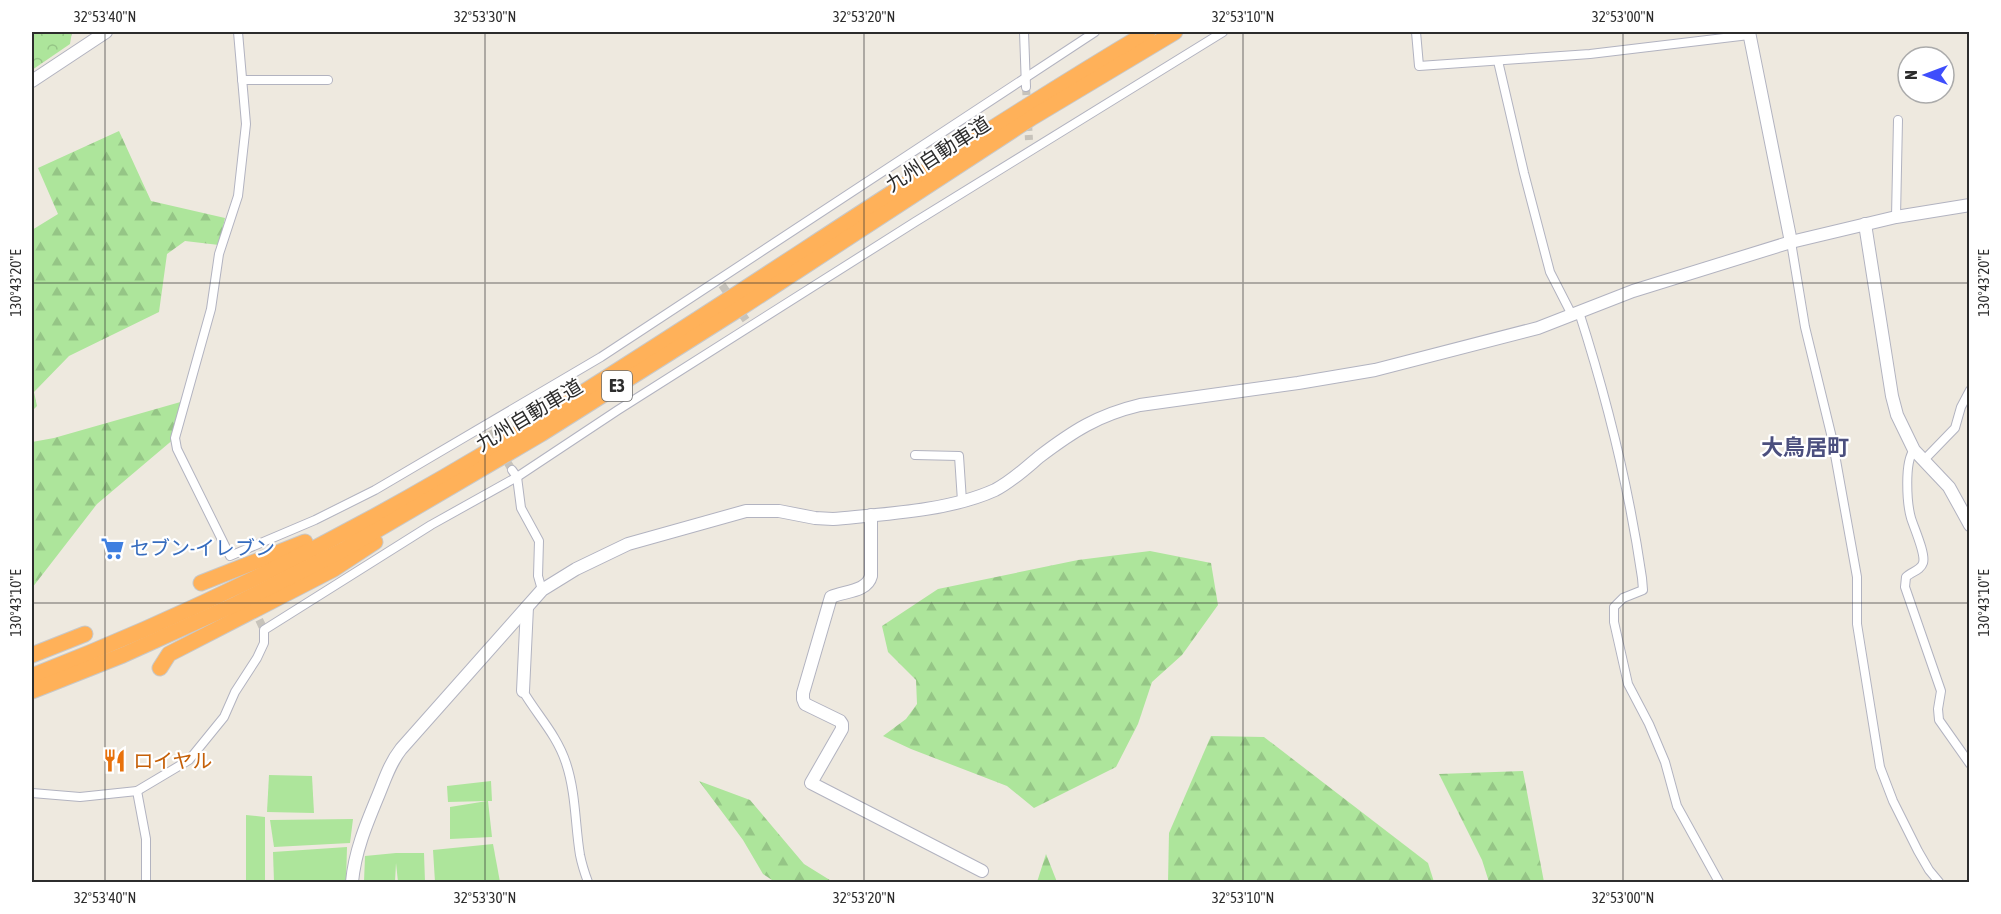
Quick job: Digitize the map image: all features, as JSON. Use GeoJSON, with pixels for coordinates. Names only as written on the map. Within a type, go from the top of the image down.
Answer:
{"type":"FeatureCollection","features":[{"type":"Feature","properties":{"kind":"highway","name":"九州自動車道"},"geometry":{"type":"LineString","coordinates":[[32,675],[138,632],[226,592],[321,544],[451,472],[600,381],[979,136],[1148,32]]}},
{"type":"Feature","properties":{"kind":"highway","name":"九州自動車道"},"geometry":{"type":"LineString","coordinates":[[32,691],[123,655],[343,550],[540,434],[1033,117],[1175,32]]}},
{"type":"Feature","properties":{"kind":"highway"},"geometry":{"type":"LineString","coordinates":[[160,668],[169,654],[334,569],[540,434]]}},
{"type":"Feature","properties":{"kind":"highway"},"geometry":{"type":"LineString","coordinates":[[201,583],[300,545],[451,472]]}},
{"type":"Feature","properties":{"kind":"highway"},"geometry":{"type":"LineString","coordinates":[[32,655],[85,634]]}},
{"type":"Feature","properties":{"kind":"street"},"geometry":{"type":"LineString","coordinates":[[32,81],[106,32]]}},
{"type":"Feature","properties":{"kind":"street"},"geometry":{"type":"LineString","coordinates":[[237,32],[246,124],[238,196],[219,254],[211,309],[175,438],[177,449],[230,556],[315,520],[375,490],[487,428],[720,282],[903,157],[1026,83],[1095,32]]}},
{"type":"Feature","properties":{"kind":"street"},"geometry":{"type":"LineString","coordinates":[[1024,32],[1026,83]]}},
{"type":"Feature","properties":{"kind":"street"},"geometry":{"type":"LineString","coordinates":[[32,793],[81,797],[137,791],[189,760],[224,717],[235,692],[264,643],[264,630],[600,421],[748,323],[1223,32]]}},
{"type":"Feature","properties":{"kind":"street"},"geometry":{"type":"LineString","coordinates":[[1416,32],[1419,66],[1590,54],[1749,33],[1791,242],[1805,327],[1832,438],[1857,577],[1857,624],[1880,767],[1893,801],[1918,851],[1929,870],[1940,882]]}},
{"type":"Feature","properties":{"kind":"street"},"geometry":{"type":"LineString","coordinates":[[1498,61],[1550,272],[1575,314],[1611,421],[1643,590],[1623,598],[1614,607],[1614,622],[1628,684],[1657,743],[1677,806],[1719,882]]}},
{"type":"Feature","properties":{"kind":"street"},"geometry":{"type":"LineString","coordinates":[[242,80],[328,80]]}},
{"type":"Feature","properties":{"kind":"street"},"geometry":{"type":"LineString","coordinates":[[1896,218],[1898,120]]}},
{"type":"Feature","properties":{"kind":"street"},"geometry":{"type":"LineString","coordinates":[[1029,140],[1030,150]]}},
{"type":"Feature","properties":{"kind":"street"},"geometry":{"type":"LineString","coordinates":[[352,882],[354,864],[362,836],[392,760],[437,706],[542,590],[576,569],[628,544],[746,511],[779,511],[833,519],[962,501],[998,489],[1075,431],[1118,411],[1140,405],[1375,370],[1538,328],[1633,291],[1791,242],[1865,224],[1970,205]]}},
{"type":"Feature","properties":{"kind":"street"},"geometry":{"type":"LineString","coordinates":[[1865,224],[1897,415],[1914,450],[1949,487],[1970,525]]}},
{"type":"Feature","properties":{"kind":"street"},"geometry":{"type":"LineString","coordinates":[[1923,460],[1955,428],[1961,407],[1970,390]]}},
{"type":"Feature","properties":{"kind":"street"},"geometry":{"type":"LineString","coordinates":[[1914,450],[1911,454],[1908,475],[1908,503],[1924,557],[1921,567],[1906,577],[1905,587],[1941,691],[1939,720],[1970,764]]}},
{"type":"Feature","properties":{"kind":"street"},"geometry":{"type":"LineString","coordinates":[[915,454],[959,456],[962,501]]}},
{"type":"Feature","properties":{"kind":"street"},"geometry":{"type":"LineString","coordinates":[[515,473],[521,508],[539,541],[538,576],[542,590]]}},
{"type":"Feature","properties":{"kind":"street"},"geometry":{"type":"LineString","coordinates":[[871,515],[872,576],[864,587],[831,597],[803,693],[805,704],[842,724],[842,729],[811,783],[982,871]]}},
{"type":"Feature","properties":{"kind":"street"},"geometry":{"type":"LineString","coordinates":[[527,607],[523,691],[531,706],[556,738],[566,763],[574,795],[580,858],[588,882]]}},
{"type":"Feature","properties":{"kind":"street"},"geometry":{"type":"LineString","coordinates":[[137,791],[146,839],[146,882]]}},
{"type":"Feature","properties":{"kind":"green space"},"geometry":{"type":"Polygon","coordinates":[[[32,32],[72,32],[70,44],[32,70],[32,32]]]}},
{"type":"Feature","properties":{"kind":"green space"},"geometry":{"type":"Polygon","coordinates":[[[119,131],[151,201],[225,218],[219,245],[185,241],[167,254],[159,312],[69,356],[34,392],[37,406],[32,411],[32,230],[58,214],[38,168],[119,131]]]}},
{"type":"Feature","properties":{"kind":"green space"},"geometry":{"type":"Polygon","coordinates":[[[184,401],[175,438],[97,504],[32,588],[32,442],[54,438],[184,401]]]}},
{"type":"Feature","properties":{"kind":"green space"},"geometry":{"type":"Polygon","coordinates":[[[1150,551],[1211,563],[1218,605],[1182,655],[1152,682],[1138,724],[1116,767],[1034,808],[1007,786],[883,736],[906,719],[917,704],[916,680],[888,652],[882,626],[938,589],[1078,560],[1150,551]]]}},
{"type":"Feature","properties":{"kind":"green space"},"geometry":{"type":"Polygon","coordinates":[[[1211,736],[1264,737],[1428,863],[1434,882],[1168,882],[1169,833],[1211,736]]]}},
{"type":"Feature","properties":{"kind":"green space"},"geometry":{"type":"Polygon","coordinates":[[[1523,771],[1544,882],[1489,882],[1482,860],[1439,774],[1523,771]]]}},
{"type":"Feature","properties":{"kind":"green space"},"geometry":{"type":"Polygon","coordinates":[[[269,775],[312,776],[314,813],[267,812],[269,775]]]}},
{"type":"Feature","properties":{"kind":"green space"},"geometry":{"type":"Polygon","coordinates":[[[491,781],[492,801],[488,801],[492,837],[450,839],[450,807],[487,801],[448,802],[447,786],[491,781]]]}},
{"type":"Feature","properties":{"kind":"green space"},"geometry":{"type":"Polygon","coordinates":[[[699,781],[750,800],[804,864],[833,882],[775,882],[763,874],[743,840],[699,781]]]}},
{"type":"Feature","properties":{"kind":"green space"},"geometry":{"type":"Polygon","coordinates":[[[246,815],[265,817],[265,881],[246,880],[246,815]]]}},
{"type":"Feature","properties":{"kind":"green space"},"geometry":{"type":"Polygon","coordinates":[[[353,819],[350,843],[274,847],[270,820],[353,819]]]}},
{"type":"Feature","properties":{"kind":"green space"},"geometry":{"type":"Polygon","coordinates":[[[493,844],[500,882],[435,882],[433,850],[493,844]]]}},
{"type":"Feature","properties":{"kind":"green space"},"geometry":{"type":"Polygon","coordinates":[[[347,847],[346,882],[274,882],[273,852],[347,847]]]}},
{"type":"Feature","properties":{"kind":"green space"},"geometry":{"type":"Polygon","coordinates":[[[424,853],[425,882],[398,882],[396,863],[395,882],[364,882],[365,856],[424,853]]]}},
{"type":"Feature","properties":{"kind":"green space"},"geometry":{"type":"Polygon","coordinates":[[[1046,854],[1057,882],[1037,882],[1046,854]]]}},
{"type":"Feature","properties":{"kind":"tunnel"},"geometry":{"type":"LineString","coordinates":[[1026,87],[1029,140]]}},
{"type":"Feature","properties":{"kind":"tunnel"},"geometry":{"type":"LineString","coordinates":[[722,285],[746,320]]}},
{"type":"Feature","properties":{"kind":"tunnel"},"geometry":{"type":"LineString","coordinates":[[489,431],[512,470]]}},
{"type":"Feature","properties":{"kind":"tunnel"},"geometry":{"type":"LineString","coordinates":[[254,609],[264,630]]}},
{"type":"Feature","properties":{"kind":"place","name":"セブン-イレブン"},"geometry":{"type":"Point","coordinates":[112,548]}},
{"type":"Feature","properties":{"kind":"place","name":"ロイヤル"},"geometry":{"type":"Point","coordinates":[115,761]}},
{"type":"Feature","properties":{"kind":"district","name":"大鳥居町"},"geometry":{"type":"Point","coordinates":[1805,447]}}]}
